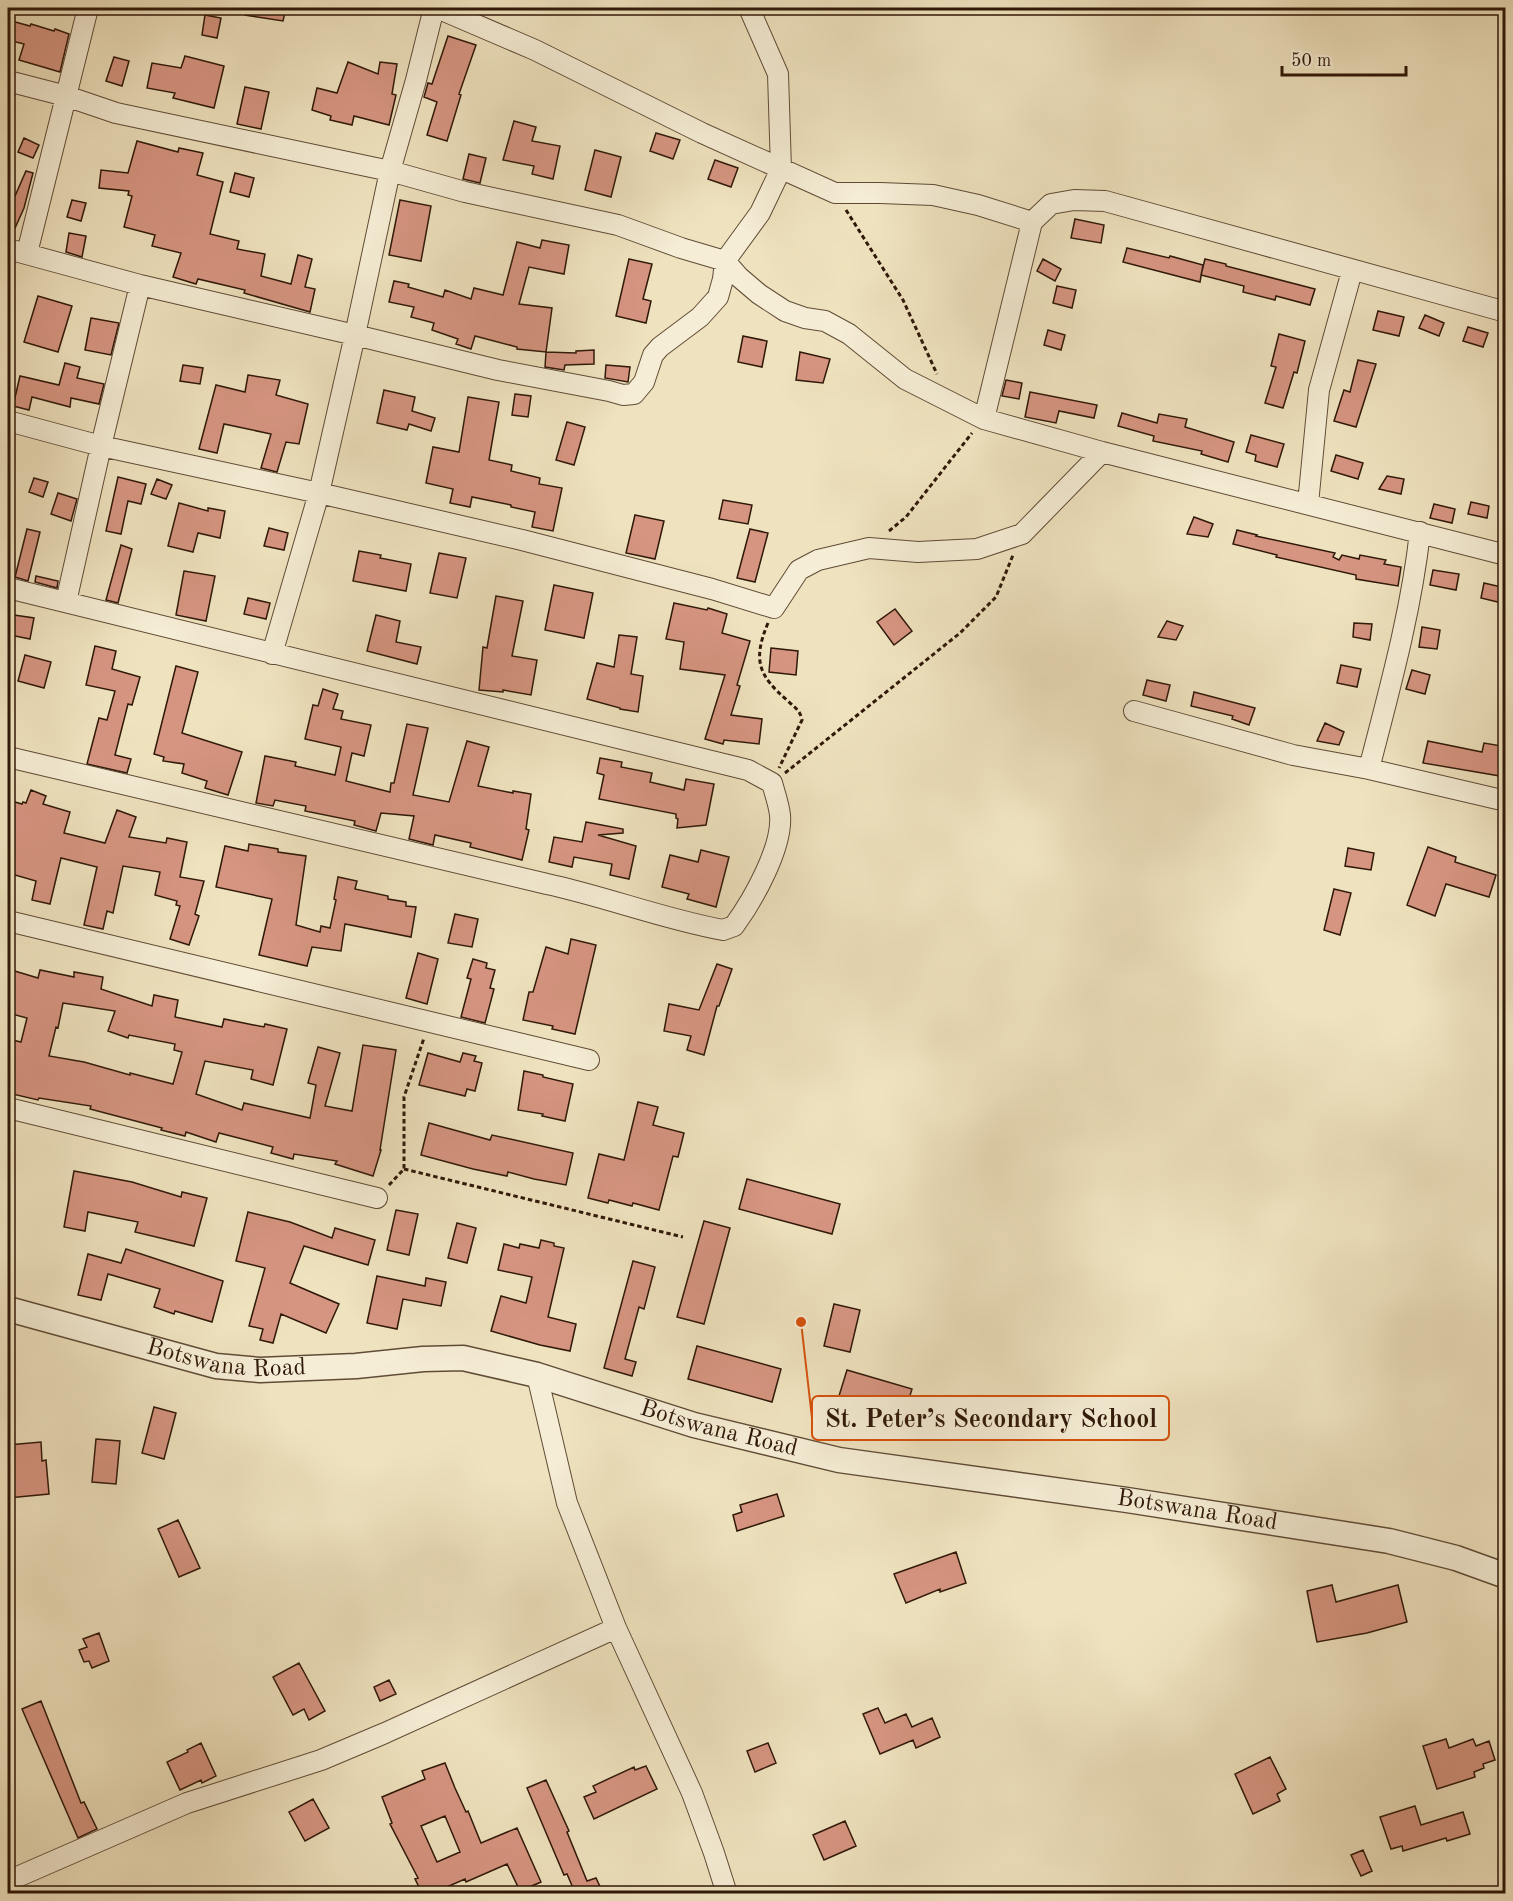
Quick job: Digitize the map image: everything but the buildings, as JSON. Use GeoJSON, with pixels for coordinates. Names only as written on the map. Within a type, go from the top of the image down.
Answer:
{"type":"FeatureCollection","features":[{"type":"Feature","properties":{"kind":"street"},"geometry":{"type":"LineString","coordinates":[[27,253],[88,8]]}},
{"type":"Feature","properties":{"kind":"street"},"geometry":{"type":"LineString","coordinates":[[272,654],[319,493],[390,171],[435,8],[535,50],[691,128],[835,193],[933,195],[1032,222]]}},
{"type":"Feature","properties":{"kind":"street"},"geometry":{"type":"LineString","coordinates":[[8,249],[140,285],[498,370],[623,395],[634,394],[645,382],[653,355],[660,347],[700,317],[718,297],[725,261],[760,213],[781,169],[778,74],[749,8]]}},
{"type":"Feature","properties":{"kind":"street"},"geometry":{"type":"LineString","coordinates":[[8,81],[66,96],[116,113],[390,171],[465,192],[618,225],[725,261],[759,294],[785,311],[805,318],[825,321],[849,334],[905,379],[984,419],[1102,452],[1506,555]]}},
{"type":"Feature","properties":{"kind":"street"},"geometry":{"type":"LineString","coordinates":[[984,419],[1032,222],[1051,204],[1074,200],[1105,201],[1506,312]]}},
{"type":"Feature","properties":{"kind":"street"},"geometry":{"type":"LineString","coordinates":[[1308,504],[1319,390],[1352,271]]}},
{"type":"Feature","properties":{"kind":"street"},"geometry":{"type":"LineString","coordinates":[[66,602],[140,285]]}},
{"type":"Feature","properties":{"kind":"street"},"geometry":{"type":"LineString","coordinates":[[8,421],[101,446],[319,493],[598,559],[774,608],[800,570],[818,560],[870,548],[918,552],[977,549],[1022,534],[1102,452]]}},
{"type":"Feature","properties":{"kind":"street"},"geometry":{"type":"LineString","coordinates":[[1369,769],[1404,631],[1416,571],[1420,532]]}},
{"type":"Feature","properties":{"kind":"street"},"geometry":{"type":"LineString","coordinates":[[8,588],[748,770],[772,783],[780,816],[777,844],[759,886],[734,926],[723,930],[642,911],[555,885],[8,757]]}},
{"type":"Feature","properties":{"kind":"street"},"geometry":{"type":"LineString","coordinates":[[1134,711],[1293,755],[1369,769],[1506,801]]}},
{"type":"Feature","properties":{"kind":"street"},"geometry":{"type":"LineString","coordinates":[[8,921],[589,1060]]}},
{"type":"Feature","properties":{"kind":"street"},"geometry":{"type":"LineString","coordinates":[[8,1108],[377,1198]]}},
{"type":"Feature","properties":{"kind":"street","name":"Botswana Road"},"geometry":{"type":"LineString","coordinates":[[8,1309],[216,1366],[260,1370],[464,1358],[537,1375],[694,1425],[839,1460],[1127,1500],[1389,1541],[1456,1558],[1506,1576]]}},
{"type":"Feature","properties":{"kind":"street"},"geometry":{"type":"LineString","coordinates":[[537,1375],[567,1503],[616,1628],[692,1793],[727,1893]]}},
{"type":"Feature","properties":{"kind":"street"},"geometry":{"type":"LineString","coordinates":[[8,1881],[187,1803],[321,1760],[616,1628]]}},
{"type":"Feature","properties":{"kind":"path"},"geometry":{"type":"LineString","coordinates":[[835,193],[903,300],[950,403]]}},
{"type":"Feature","properties":{"kind":"path"},"geometry":{"type":"LineString","coordinates":[[870,548],[906,516],[984,419]]}},
{"type":"Feature","properties":{"kind":"path"},"geometry":{"type":"LineString","coordinates":[[772,783],[960,633],[996,597],[1022,534]]}},
{"type":"Feature","properties":{"kind":"path"},"geometry":{"type":"LineString","coordinates":[[772,783],[802,720],[800,712],[766,681],[758,662],[764,631],[774,608]]}},
{"type":"Feature","properties":{"kind":"path"},"geometry":{"type":"LineString","coordinates":[[377,1198],[404,1169],[404,1097],[429,1023]]}},
{"type":"Feature","properties":{"kind":"path"},"geometry":{"type":"LineString","coordinates":[[404,1169],[683,1237]]}},
{"type":"Feature","properties":{"kind":"place","name":"St. Peter’s Secondary School"},"geometry":{"type":"Point","coordinates":[801,1322]}}]}
